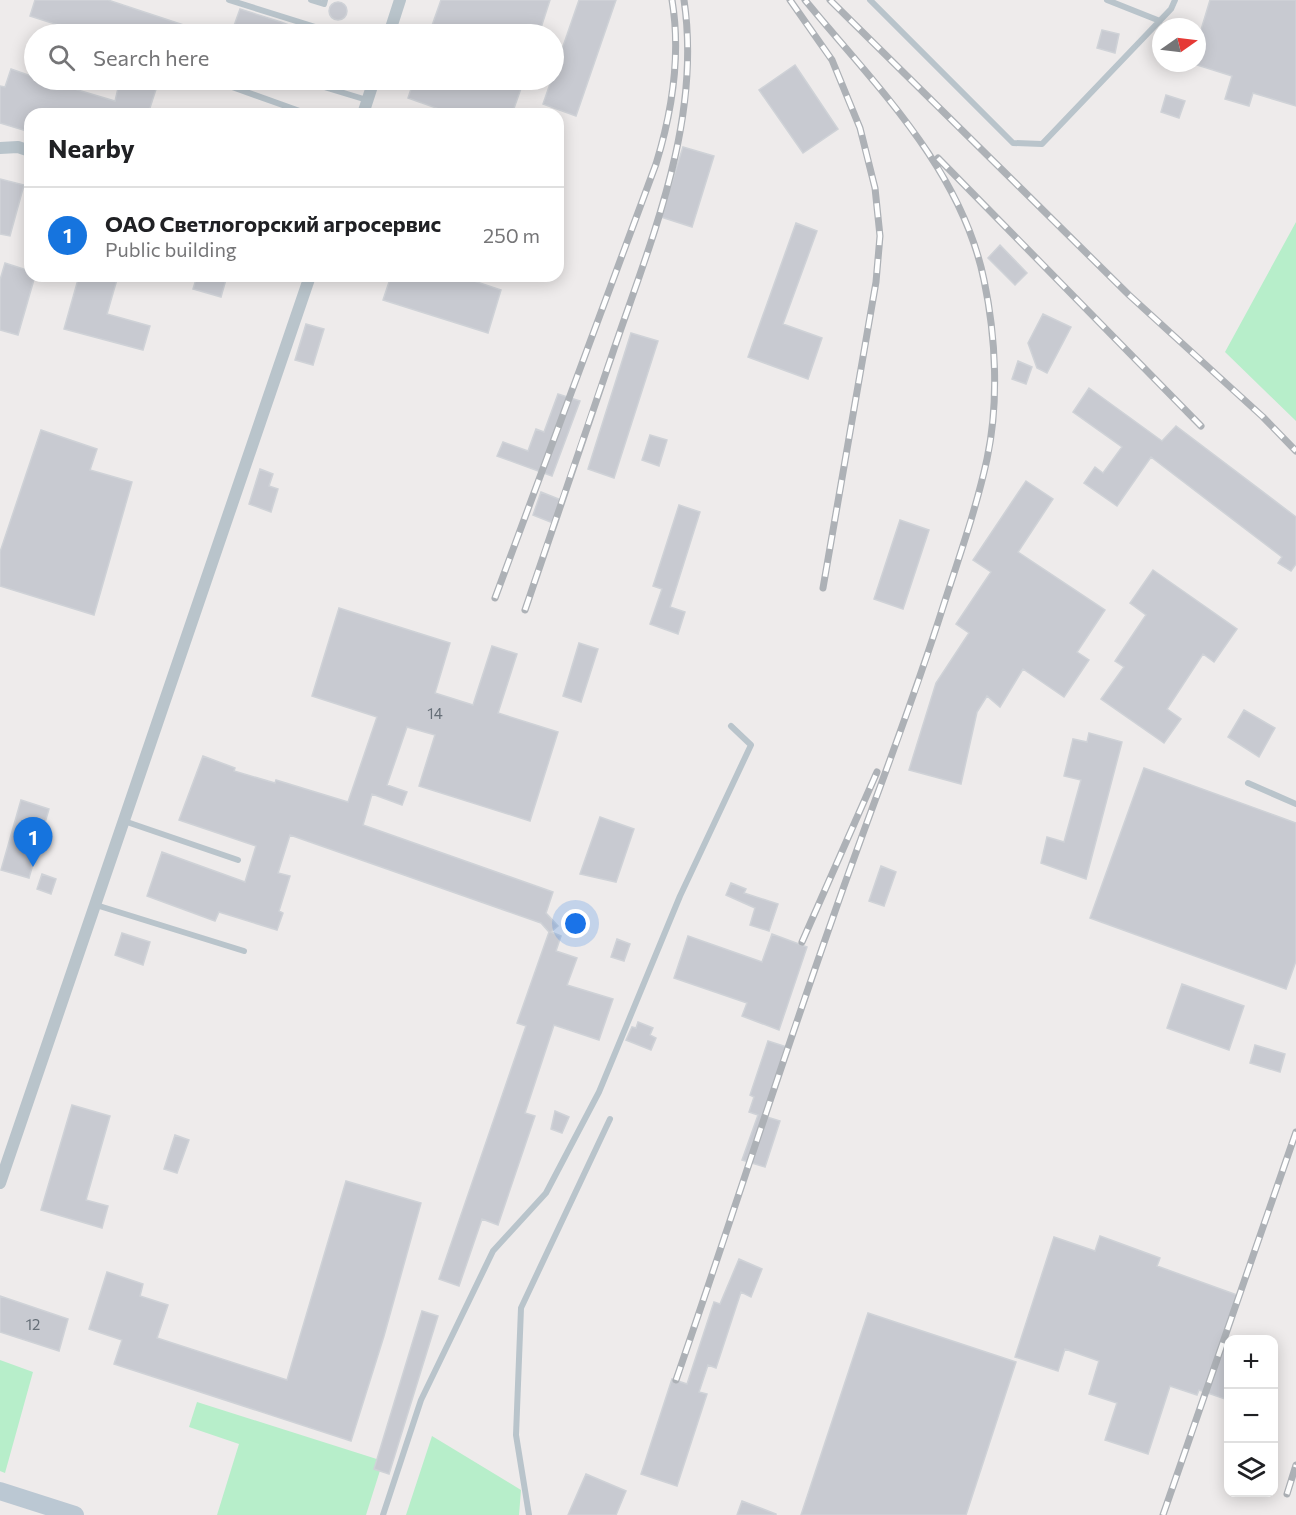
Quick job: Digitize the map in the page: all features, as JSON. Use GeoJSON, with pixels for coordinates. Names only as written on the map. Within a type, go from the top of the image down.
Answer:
{"type":"FeatureCollection","features":[{"type":"Feature","properties":{"kind":"main road"},"geometry":{"type":"LineString","coordinates":[[0,1491],[75,1515]]}},
{"type":"Feature","properties":{"kind":"street"},"geometry":{"type":"LineString","coordinates":[[392,24],[400,0]]}},
{"type":"Feature","properties":{"kind":"street"},"geometry":{"type":"LineString","coordinates":[[365,108],[371,90]]}},
{"type":"Feature","properties":{"kind":"street"},"geometry":{"type":"LineString","coordinates":[[0,148],[24,149]]}},
{"type":"Feature","properties":{"kind":"street"},"geometry":{"type":"LineString","coordinates":[[0,1183],[308,282]]}},
{"type":"Feature","properties":{"kind":"lane"},"geometry":{"type":"LineString","coordinates":[[230,0],[306,24]]}},
{"type":"Feature","properties":{"kind":"lane"},"geometry":{"type":"LineString","coordinates":[[312,0],[324,4],[325,0]]}},
{"type":"Feature","properties":{"kind":"lane"},"geometry":{"type":"LineString","coordinates":[[870,0],[1013,143],[1042,144],[1152,29]]}},
{"type":"Feature","properties":{"kind":"lane"},"geometry":{"type":"LineString","coordinates":[[1107,0],[1152,18]]}},
{"type":"Feature","properties":{"kind":"lane"},"geometry":{"type":"LineString","coordinates":[[1162,18],[1175,0]]}},
{"type":"Feature","properties":{"kind":"lane"},"geometry":{"type":"LineString","coordinates":[[241,90],[291,108]]}},
{"type":"Feature","properties":{"kind":"lane"},"geometry":{"type":"LineString","coordinates":[[334,90],[368,100]]}},
{"type":"Feature","properties":{"kind":"lane"},"geometry":{"type":"LineString","coordinates":[[0,140],[24,149]]}},
{"type":"Feature","properties":{"kind":"lane"},"geometry":{"type":"LineString","coordinates":[[383,1515],[421,1400],[493,1251],[546,1193],[599,1092],[680,896],[751,745],[731,726]]}},
{"type":"Feature","properties":{"kind":"lane"},"geometry":{"type":"LineString","coordinates":[[1248,783],[1296,804]]}},
{"type":"Feature","properties":{"kind":"lane"},"geometry":{"type":"LineString","coordinates":[[124,821],[238,860]]}},
{"type":"Feature","properties":{"kind":"lane"},"geometry":{"type":"LineString","coordinates":[[95,904],[244,951]]}},
{"type":"Feature","properties":{"kind":"lane"},"geometry":{"type":"LineString","coordinates":[[529,1515],[516,1435],[520,1308],[610,1119]]}},
{"type":"Feature","properties":{"kind":"green space"},"geometry":{"type":"Polygon","coordinates":[[[1296,222],[1296,421],[1225,352],[1296,222]]]}},
{"type":"Feature","properties":{"kind":"green space"},"geometry":{"type":"Polygon","coordinates":[[[0,1360],[33,1372],[5,1473],[0,1471],[0,1360]]]}},
{"type":"Feature","properties":{"kind":"green space"},"geometry":{"type":"Polygon","coordinates":[[[197,1402],[383,1461],[366,1515],[217,1515],[239,1444],[189,1427],[197,1402]]]}},
{"type":"Feature","properties":{"kind":"green space"},"geometry":{"type":"Polygon","coordinates":[[[432,1436],[521,1490],[519,1515],[406,1515],[432,1436]]]}},
{"type":"Feature","properties":{"kind":"building"},"geometry":{"type":"Polygon","coordinates":[[[35,0],[108,0],[181,24],[55,24],[30,16],[35,0]]]}},
{"type":"Feature","properties":{"kind":"building"},"geometry":{"type":"Polygon","coordinates":[[[441,0],[550,0],[542,24],[433,24],[441,0]]]}},
{"type":"Feature","properties":{"kind":"building"},"geometry":{"type":"Polygon","coordinates":[[[579,0],[616,0],[576,116],[564,112],[564,108],[554,108],[543,104],[548,90],[564,90],[564,43],[579,0]]]}},
{"type":"Feature","properties":{"kind":"building"},"geometry":{"type":"Polygon","coordinates":[[[1210,0],[1296,0],[1296,106],[1253,93],[1249,106],[1225,99],[1232,76],[1206,68],[1205,18],[1210,0]]]}},
{"type":"Feature","properties":{"kind":"building"},"geometry":{"type":"Polygon","coordinates":[[[338,2],[344,5],[347,11],[344,17],[338,20],[332,17],[329,11],[332,5],[338,2]]]}},
{"type":"Feature","properties":{"kind":"building"},"geometry":{"type":"Polygon","coordinates":[[[240,9],[286,24],[235,24],[240,9]]]}},
{"type":"Feature","properties":{"kind":"building"},"geometry":{"type":"Polygon","coordinates":[[[1102,30],[1119,34],[1115,53],[1097,48],[1102,30]]]}},
{"type":"Feature","properties":{"kind":"building"},"geometry":{"type":"Polygon","coordinates":[[[795,65],[838,129],[803,153],[759,90],[795,65]]]}},
{"type":"Feature","properties":{"kind":"building"},"geometry":{"type":"Polygon","coordinates":[[[11,69],[24,74],[24,90],[78,90],[115,101],[118,90],[156,90],[150,108],[24,108],[24,130],[0,123],[0,86],[5,87],[11,69]]]}},
{"type":"Feature","properties":{"kind":"building"},"geometry":{"type":"Polygon","coordinates":[[[411,90],[520,90],[514,108],[436,108],[408,98],[411,90]]]}},
{"type":"Feature","properties":{"kind":"building"},"geometry":{"type":"Polygon","coordinates":[[[1166,95],[1185,101],[1179,118],[1161,112],[1166,95]]]}},
{"type":"Feature","properties":{"kind":"building"},"geometry":{"type":"Polygon","coordinates":[[[683,147],[714,156],[692,227],[661,217],[683,147]]]}},
{"type":"Feature","properties":{"kind":"building"},"geometry":{"type":"Polygon","coordinates":[[[0,179],[24,185],[10,236],[0,234],[0,179]]]}},
{"type":"Feature","properties":{"kind":"building"},"geometry":{"type":"Polygon","coordinates":[[[796,223],[817,231],[783,324],[822,338],[808,379],[748,357],[796,223]]]}},
{"type":"Feature","properties":{"kind":"building"},"geometry":{"type":"Polygon","coordinates":[[[1000,245],[1027,273],[1015,285],[988,258],[1000,245]]]}},
{"type":"Feature","properties":{"kind":"building"},"geometry":{"type":"Polygon","coordinates":[[[5,263],[24,269],[24,282],[33,282],[18,335],[0,330],[0,280],[5,263]]]}},
{"type":"Feature","properties":{"kind":"building"},"geometry":{"type":"Polygon","coordinates":[[[77,282],[116,282],[107,314],[150,326],[143,350],[64,329],[77,282]]]}},
{"type":"Feature","properties":{"kind":"building"},"geometry":{"type":"Polygon","coordinates":[[[195,282],[225,282],[221,297],[193,289],[195,282]]]}},
{"type":"Feature","properties":{"kind":"building"},"geometry":{"type":"Polygon","coordinates":[[[389,282],[477,282],[501,290],[488,333],[383,300],[389,282]]]}},
{"type":"Feature","properties":{"kind":"building"},"geometry":{"type":"Polygon","coordinates":[[[1043,314],[1071,327],[1047,373],[1037,368],[1028,343],[1043,314]]]}},
{"type":"Feature","properties":{"kind":"building"},"geometry":{"type":"Polygon","coordinates":[[[306,324],[324,329],[313,365],[295,360],[306,324]]]}},
{"type":"Feature","properties":{"kind":"building"},"geometry":{"type":"Polygon","coordinates":[[[631,333],[658,341],[614,478],[588,469],[631,333]]]}},
{"type":"Feature","properties":{"kind":"building"},"geometry":{"type":"Polygon","coordinates":[[[1018,361],[1032,367],[1026,384],[1012,379],[1018,361]]]}},
{"type":"Feature","properties":{"kind":"building"},"geometry":{"type":"Polygon","coordinates":[[[1089,388],[1162,441],[1176,426],[1296,517],[1296,564],[1291,571],[1278,563],[1282,557],[1151,457],[1117,506],[1084,483],[1095,467],[1103,473],[1122,447],[1073,412],[1089,388]]]}},
{"type":"Feature","properties":{"kind":"building"},"geometry":{"type":"Polygon","coordinates":[[[558,394],[580,401],[552,476],[497,456],[503,442],[528,451],[536,429],[544,432],[558,394]]]}},
{"type":"Feature","properties":{"kind":"building"},"geometry":{"type":"Polygon","coordinates":[[[41,430],[97,449],[90,470],[132,482],[94,615],[0,586],[0,552],[41,430]]]}},
{"type":"Feature","properties":{"kind":"building"},"geometry":{"type":"Polygon","coordinates":[[[650,435],[667,440],[659,466],[642,460],[650,435]]]}},
{"type":"Feature","properties":{"kind":"building"},"geometry":{"type":"Polygon","coordinates":[[[260,469],[273,474],[269,486],[278,489],[271,512],[249,504],[260,469]]]}},
{"type":"Feature","properties":{"kind":"building"},"geometry":{"type":"Polygon","coordinates":[[[1026,481],[1053,499],[1018,552],[1105,610],[1077,652],[1089,660],[1064,697],[1023,669],[1000,707],[987,696],[977,712],[961,784],[909,770],[936,683],[969,633],[956,624],[991,572],[973,560],[1026,481]]]}},
{"type":"Feature","properties":{"kind":"building"},"geometry":{"type":"Polygon","coordinates":[[[541,492],[561,500],[553,523],[533,515],[541,492]]]}},
{"type":"Feature","properties":{"kind":"building"},"geometry":{"type":"Polygon","coordinates":[[[679,505],[700,512],[670,607],[685,612],[678,634],[650,624],[662,589],[653,586],[679,505]]]}},
{"type":"Feature","properties":{"kind":"building"},"geometry":{"type":"Polygon","coordinates":[[[900,520],[929,530],[903,609],[874,599],[900,520]]]}},
{"type":"Feature","properties":{"kind":"building"},"geometry":{"type":"Polygon","coordinates":[[[1153,570],[1237,629],[1214,662],[1203,654],[1167,709],[1181,719],[1164,743],[1101,699],[1124,667],[1115,661],[1146,615],[1130,603],[1153,570]]]}},
{"type":"Feature","properties":{"kind":"building"},"geometry":{"type":"Polygon","coordinates":[[[339,608],[450,643],[435,693],[473,705],[492,646],[517,654],[498,713],[558,732],[530,821],[419,786],[435,735],[407,727],[387,785],[407,792],[402,805],[372,794],[363,825],[553,892],[546,913],[558,926],[551,932],[561,936],[556,951],[577,958],[567,985],[613,999],[599,1040],[554,1025],[525,1113],[535,1116],[498,1225],[482,1219],[459,1286],[439,1279],[526,1026],[517,1023],[549,932],[541,923],[290,835],[278,873],[290,876],[279,911],[283,913],[277,930],[219,912],[215,921],[147,896],[162,852],[245,882],[256,846],[179,820],[203,756],[235,768],[234,771],[275,783],[276,780],[348,802],[377,717],[312,696],[339,608]]]}},
{"type":"Feature","properties":{"kind":"building"},"geometry":{"type":"Polygon","coordinates":[[[579,643],[598,649],[581,702],[563,696],[579,643]]]}},
{"type":"Feature","properties":{"kind":"building"},"geometry":{"type":"Polygon","coordinates":[[[1244,710],[1275,728],[1259,757],[1228,737],[1244,710]]]}},
{"type":"Feature","properties":{"kind":"building"},"geometry":{"type":"Polygon","coordinates":[[[1089,733],[1122,742],[1086,879],[1041,863],[1047,837],[1064,842],[1081,780],[1064,776],[1073,739],[1087,742],[1089,733]]]}},
{"type":"Feature","properties":{"kind":"building"},"geometry":{"type":"Polygon","coordinates":[[[1144,768],[1296,823],[1296,961],[1286,989],[1090,918],[1144,768]]]}},
{"type":"Feature","properties":{"kind":"building"},"geometry":{"type":"Polygon","coordinates":[[[21,800],[49,809],[29,878],[1,870],[21,800]]]}},
{"type":"Feature","properties":{"kind":"building"},"geometry":{"type":"Polygon","coordinates":[[[600,817],[634,829],[616,882],[580,874],[600,817]]]}},
{"type":"Feature","properties":{"kind":"building"},"geometry":{"type":"Polygon","coordinates":[[[881,866],[896,872],[884,906],[869,901],[881,866]]]}},
{"type":"Feature","properties":{"kind":"building"},"geometry":{"type":"Polygon","coordinates":[[[42,874],[56,879],[51,894],[37,889],[42,874]]]}},
{"type":"Feature","properties":{"kind":"building"},"geometry":{"type":"Polygon","coordinates":[[[731,883],[746,889],[744,893],[778,904],[769,931],[750,925],[755,908],[726,895],[731,883]]]}},
{"type":"Feature","properties":{"kind":"building"},"geometry":{"type":"Polygon","coordinates":[[[122,933],[150,942],[143,965],[115,955],[122,933]]]}},
{"type":"Feature","properties":{"kind":"building"},"geometry":{"type":"Polygon","coordinates":[[[772,934],[807,947],[779,1030],[742,1016],[747,1003],[674,978],[688,936],[762,962],[772,934]]]}},
{"type":"Feature","properties":{"kind":"building"},"geometry":{"type":"Polygon","coordinates":[[[617,939],[630,944],[624,961],[611,957],[617,939]]]}},
{"type":"Feature","properties":{"kind":"building"},"geometry":{"type":"Polygon","coordinates":[[[1182,984],[1244,1006],[1229,1050],[1167,1028],[1182,984]]]}},
{"type":"Feature","properties":{"kind":"building"},"geometry":{"type":"Polygon","coordinates":[[[638,1022],[653,1028],[650,1035],[656,1038],[651,1050],[626,1040],[632,1027],[636,1028],[638,1022]]]}},
{"type":"Feature","properties":{"kind":"building"},"geometry":{"type":"Polygon","coordinates":[[[768,1041],[790,1048],[767,1117],[780,1121],[765,1167],[742,1160],[758,1115],[749,1112],[754,1097],[750,1095],[768,1041]]]}},
{"type":"Feature","properties":{"kind":"building"},"geometry":{"type":"Polygon","coordinates":[[[1255,1045],[1285,1054],[1280,1072],[1250,1063],[1255,1045]]]}},
{"type":"Feature","properties":{"kind":"building"},"geometry":{"type":"Polygon","coordinates":[[[72,1105],[110,1116],[86,1200],[108,1206],[102,1228],[41,1210],[72,1105]]]}},
{"type":"Feature","properties":{"kind":"building"},"geometry":{"type":"Polygon","coordinates":[[[555,1111],[569,1117],[562,1133],[551,1129],[555,1111]]]}},
{"type":"Feature","properties":{"kind":"building"},"geometry":{"type":"Polygon","coordinates":[[[175,1135],[189,1140],[177,1173],[164,1169],[175,1135]]]}},
{"type":"Feature","properties":{"kind":"building"},"geometry":{"type":"Polygon","coordinates":[[[346,1181],[421,1203],[384,1336],[351,1441],[114,1364],[122,1340],[89,1329],[107,1272],[143,1284],[140,1296],[168,1305],[157,1338],[287,1380],[346,1181]]]}},
{"type":"Feature","properties":{"kind":"building"},"geometry":{"type":"Polygon","coordinates":[[[1100,1236],[1160,1258],[1157,1266],[1237,1295],[1221,1341],[1224,1342],[1224,1399],[1199,1390],[1197,1395],[1170,1386],[1148,1454],[1105,1440],[1117,1403],[1089,1394],[1099,1361],[1065,1349],[1058,1371],[1015,1357],[1054,1237],[1095,1251],[1100,1236]]]}},
{"type":"Feature","properties":{"kind":"building"},"geometry":{"type":"Polygon","coordinates":[[[739,1259],[762,1269],[751,1297],[741,1292],[716,1368],[708,1365],[699,1392],[707,1394],[677,1486],[641,1474],[672,1379],[687,1384],[714,1302],[720,1304],[739,1259]]]}},
{"type":"Feature","properties":{"kind":"building"},"geometry":{"type":"Polygon","coordinates":[[[0,1296],[68,1319],[59,1351],[0,1332],[0,1296]]]}},
{"type":"Feature","properties":{"kind":"building"},"geometry":{"type":"Polygon","coordinates":[[[422,1311],[438,1316],[389,1474],[374,1469],[422,1311]]]}},
{"type":"Feature","properties":{"kind":"building"},"geometry":{"type":"Polygon","coordinates":[[[868,1313],[1016,1362],[966,1515],[801,1515],[868,1313]]]}},
{"type":"Feature","properties":{"kind":"building"},"geometry":{"type":"Polygon","coordinates":[[[586,1474],[626,1491],[616,1515],[568,1515],[586,1474]]]}},
{"type":"Feature","properties":{"kind":"building"},"geometry":{"type":"Polygon","coordinates":[[[742,1501],[776,1514],[776,1515],[737,1515],[742,1501]]]}},
{"type":"Feature","properties":{"kind":"railway"},"geometry":{"type":"LineString","coordinates":[[495,598],[656,164],[667,124],[673,83],[676,41],[672,0]]}},
{"type":"Feature","properties":{"kind":"railway"},"geometry":{"type":"LineString","coordinates":[[525,610],[643,267],[670,179],[686,90],[688,45],[684,0]]}},
{"type":"Feature","properties":{"kind":"railway"},"geometry":{"type":"LineString","coordinates":[[790,0],[832,60],[860,128],[875,188],[880,236],[876,282],[823,588]]}},
{"type":"Feature","properties":{"kind":"railway"},"geometry":{"type":"LineString","coordinates":[[676,1380],[812,977],[929,649],[978,497],[991,438],[994,393],[991,324],[984,280],[973,239],[936,165],[912,130],[805,0]]}},
{"type":"Feature","properties":{"kind":"railway"},"geometry":{"type":"LineString","coordinates":[[830,0],[1129,295],[1263,417],[1296,451]]}},
{"type":"Feature","properties":{"kind":"railway"},"geometry":{"type":"LineString","coordinates":[[938,158],[1201,426]]}},
{"type":"Feature","properties":{"kind":"railway"},"geometry":{"type":"LineString","coordinates":[[802,942],[877,772]]}},
{"type":"Feature","properties":{"kind":"railway"},"geometry":{"type":"LineString","coordinates":[[1163,1515],[1296,1132]]}},
{"type":"Feature","properties":{"kind":"railway"},"geometry":{"type":"LineString","coordinates":[[1287,1494],[1296,1465]]}},
{"type":"Feature","properties":{"kind":"place","name":"ОАО Светлогорский агросервис"},"geometry":{"type":"Point","coordinates":[33,867]}}]}
